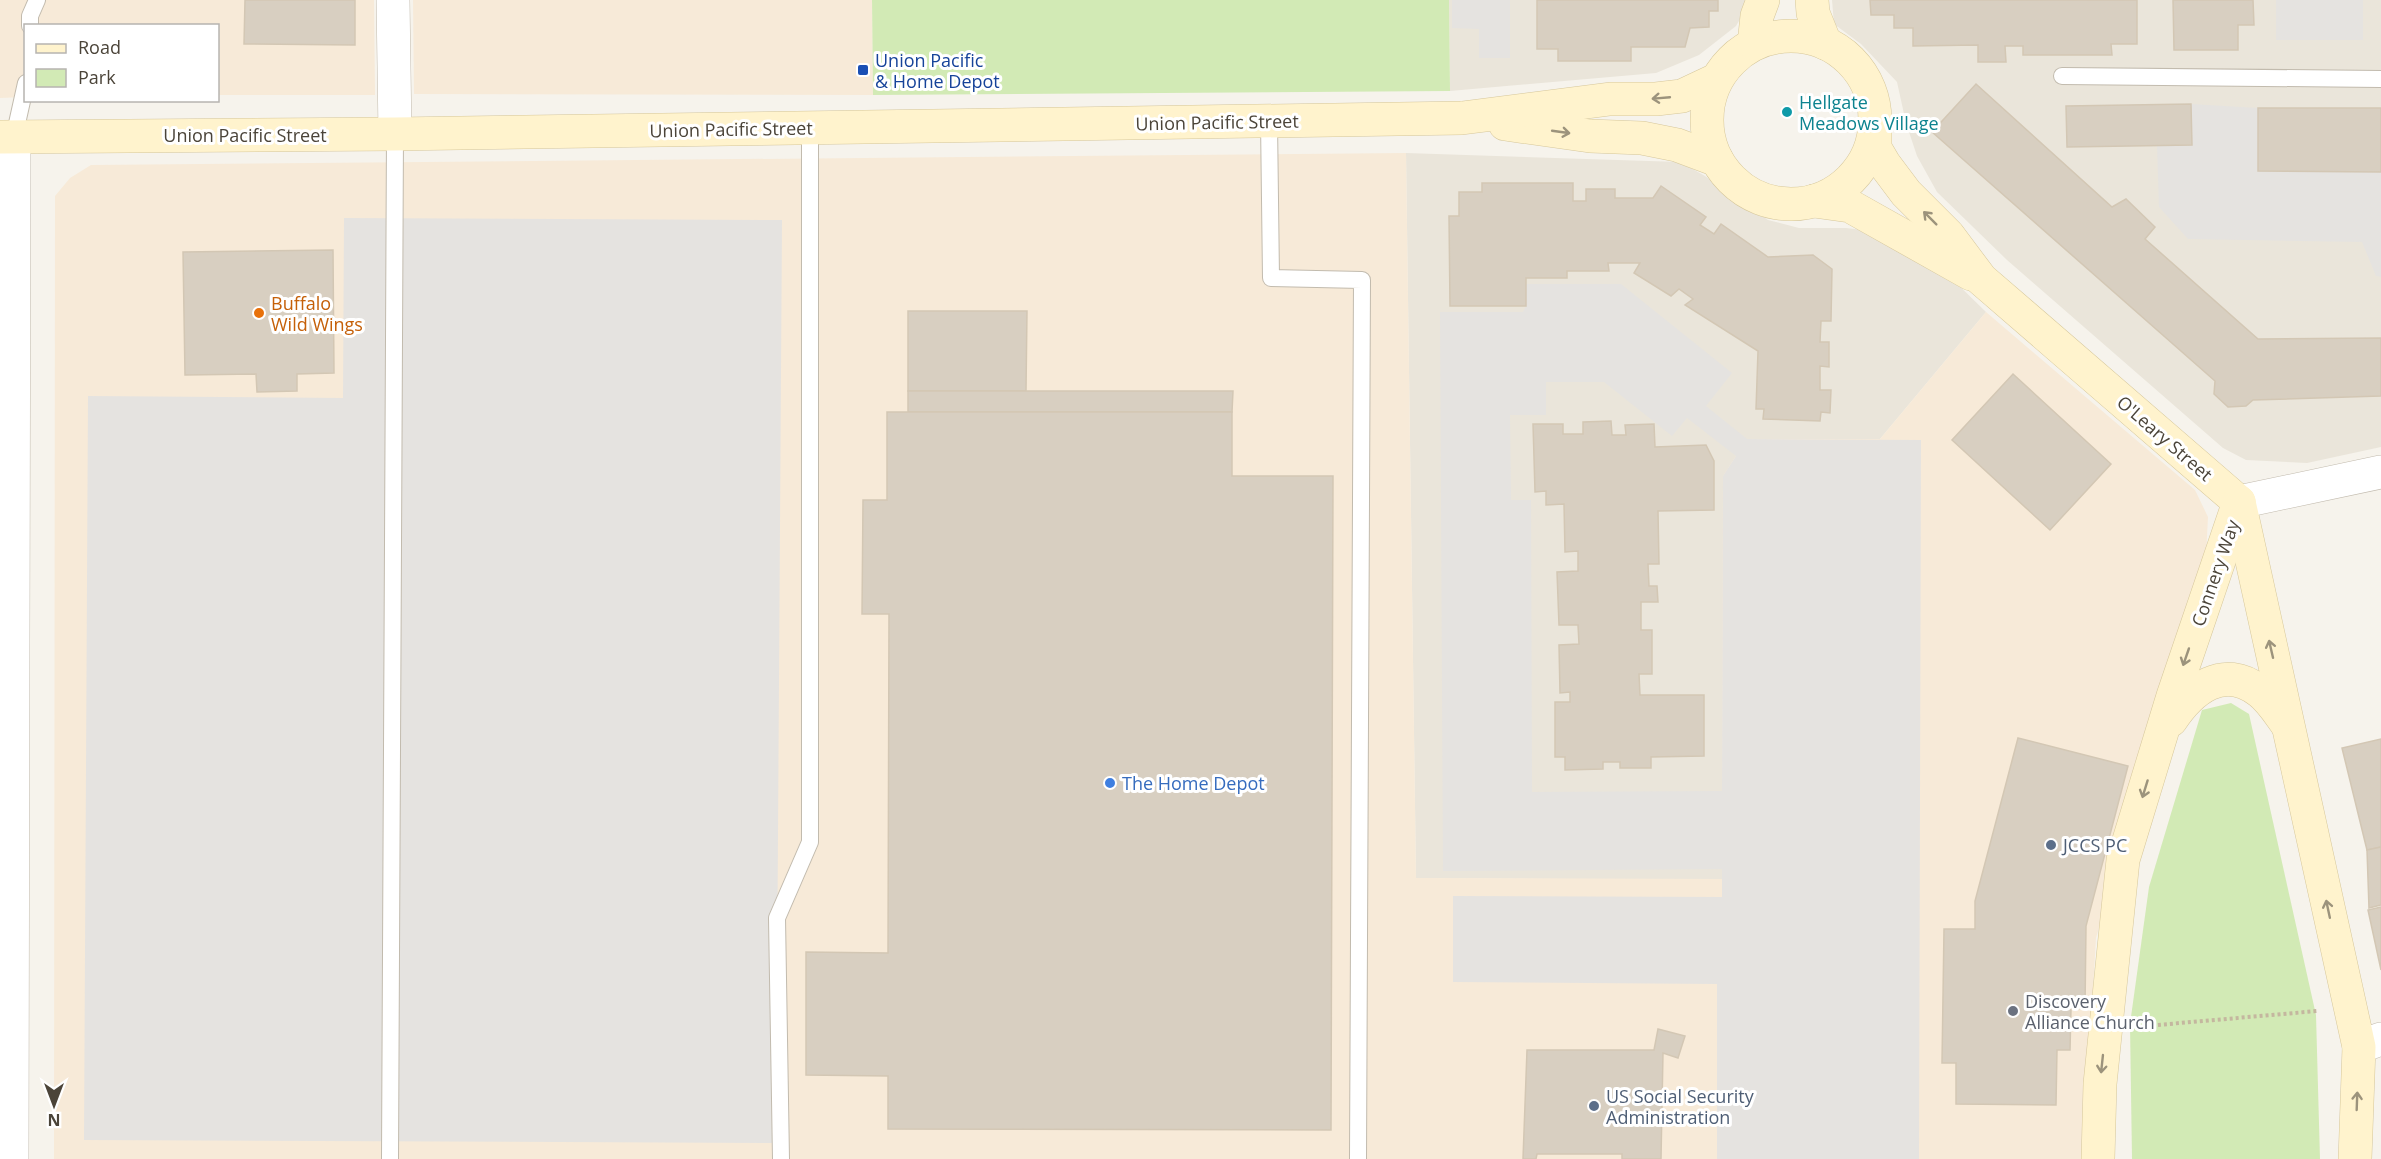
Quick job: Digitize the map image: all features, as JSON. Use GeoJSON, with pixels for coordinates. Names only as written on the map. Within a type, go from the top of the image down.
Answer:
{"type":"FeatureCollection","features":[{"type":"Feature","properties":{"kind":"street"},"geometry":{"type":"LineString","coordinates":[[393,0],[395,134]]}},
{"type":"Feature","properties":{"kind":"street"},"geometry":{"type":"LineString","coordinates":[[1754,44],[1757,16],[1763,0]]}},
{"type":"Feature","properties":{"kind":"street"},"geometry":{"type":"LineString","coordinates":[[1812,0],[1813,13],[1825,43]]}},
{"type":"Feature","properties":{"kind":"street"},"geometry":{"type":"LineString","coordinates":[[1782,35],[1797,35],[1825,43],[1848,57],[1865,78],[1874,104],[1875,130],[1871,147],[1855,175],[1829,195],[1814,201],[1782,204],[1751,194],[1726,174],[1709,141],[1706,120],[1716,80],[1726,66],[1754,44],[1782,35]]}},
{"type":"Feature","properties":{"kind":"street","name":"Union Pacific Street"},"geometry":{"type":"LineString","coordinates":[[7,137],[395,134],[1462,118],[1610,99],[1656,99],[1682,96],[1716,80]]}},
{"type":"Feature","properties":{"kind":"street","name":"Union Pacific Street"},"geometry":{"type":"LineString","coordinates":[[1462,118],[1590,136],[1642,138],[1677,145],[1717,160]]}},
{"type":"Feature","properties":{"kind":"street","name":"O'Leary Street"},"geometry":{"type":"LineString","coordinates":[[1875,130],[1875,148],[1884,165],[1906,194],[1948,235],[1981,279]]}},
{"type":"Feature","properties":{"kind":"street"},"geometry":{"type":"LineString","coordinates":[[7,137],[12,1159]]}},
{"type":"Feature","properties":{"kind":"street","name":"O'Leary Street"},"geometry":{"type":"LineString","coordinates":[[1814,201],[1850,206],[1981,279],[2239,502]]}},
{"type":"Feature","properties":{"kind":"street"},"geometry":{"type":"LineString","coordinates":[[2239,502],[2381,472]]}},
{"type":"Feature","properties":{"kind":"street","name":"Connery Way"},"geometry":{"type":"LineString","coordinates":[[2239,502],[2289,727],[2370,1043],[2355,1159]]}},
{"type":"Feature","properties":{"kind":"street","name":"Connery Way"},"geometry":{"type":"LineString","coordinates":[[2098,1159],[2100,1084],[2123,860],[2162,733],[2239,502]]}},
{"type":"Feature","properties":{"kind":"street"},"geometry":{"type":"LineString","coordinates":[[2162,733],[2189,697],[2208,683],[2221,680],[2241,681],[2252,686],[2270,702],[2289,727]]}},
{"type":"Feature","properties":{"kind":"lane"},"geometry":{"type":"LineString","coordinates":[[30,24],[30,16],[38,0]]}},
{"type":"Feature","properties":{"kind":"lane"},"geometry":{"type":"LineString","coordinates":[[2062,76],[2381,79]]}},
{"type":"Feature","properties":{"kind":"lane"},"geometry":{"type":"LineString","coordinates":[[7,137],[24,89]]}},
{"type":"Feature","properties":{"kind":"lane"},"geometry":{"type":"LineString","coordinates":[[1269,121],[1271,278],[1362,280],[1358,1159]]}},
{"type":"Feature","properties":{"kind":"lane"},"geometry":{"type":"LineString","coordinates":[[781,1159],[777,918],[810,842],[810,128]]}},
{"type":"Feature","properties":{"kind":"lane"},"geometry":{"type":"LineString","coordinates":[[390,1159],[395,134]]}},
{"type":"Feature","properties":{"kind":"path"},"geometry":{"type":"LineString","coordinates":[[2146,1026],[2324,1011]]}},
{"type":"Feature","properties":{"kind":"shaded area"},"geometry":{"type":"Polygon","coordinates":[[[0,0],[374,0],[375,95],[219,95],[219,24],[24,24],[24,97],[0,98],[0,0]]]}},
{"type":"Feature","properties":{"kind":"shaded area"},"geometry":{"type":"Polygon","coordinates":[[[413,0],[872,0],[873,95],[414,94],[413,0]]]}},
{"type":"Feature","properties":{"kind":"shaded area"},"geometry":{"type":"Polygon","coordinates":[[[1449,0],[1751,0],[1736,26],[1699,55],[1656,73],[1450,91],[1449,0]]]}},
{"type":"Feature","properties":{"kind":"shaded area"},"geometry":{"type":"Polygon","coordinates":[[[1452,0],[1510,0],[1510,58],[1479,58],[1479,29],[1452,28],[1452,0]]]}},
{"type":"Feature","properties":{"kind":"shaded area"},"geometry":{"type":"Polygon","coordinates":[[[1832,0],[2381,0],[2381,447],[2307,463],[2246,460],[2223,448],[2007,260],[1937,192],[1917,156],[1906,123],[1897,82],[1861,44],[1834,24],[1832,0]]]}},
{"type":"Feature","properties":{"kind":"shaded area"},"geometry":{"type":"Polygon","coordinates":[[[2276,0],[2363,0],[2363,40],[2276,40],[2276,0]]]}},
{"type":"Feature","properties":{"kind":"shaded area"},"geometry":{"type":"Polygon","coordinates":[[[2191,104],[2258,108],[2258,171],[2381,172],[2381,277],[2376,276],[2362,242],[2188,239],[2159,207],[2157,145],[2192,145],[2191,104]]]}},
{"type":"Feature","properties":{"kind":"shaded area"},"geometry":{"type":"Polygon","coordinates":[[[1406,153],[1680,162],[1705,176],[1768,220],[1799,228],[1846,228],[1871,231],[1941,268],[1986,312],[1880,439],[1748,439],[1724,476],[1722,880],[1416,878],[1406,153]]]}},
{"type":"Feature","properties":{"kind":"shaded area"},"geometry":{"type":"Polygon","coordinates":[[[1406,153],[1416,878],[1722,879],[1723,476],[1747,439],[1880,439],[1986,312],[2195,490],[2208,517],[2206,556],[2096,938],[2083,1159],[54,1159],[55,196],[70,178],[91,165],[1406,153]]]}},
{"type":"Feature","properties":{"kind":"shaded area"},"geometry":{"type":"Polygon","coordinates":[[[344,218],[782,220],[776,1143],[84,1140],[88,396],[343,398],[344,218]]]}},
{"type":"Feature","properties":{"kind":"shaded area"},"geometry":{"type":"Polygon","coordinates":[[[1526,284],[1621,284],[1732,373],[1706,406],[1747,439],[1921,440],[1919,1159],[1717,1159],[1717,984],[1453,982],[1453,896],[1722,897],[1722,869],[1443,871],[1440,312],[1523,312],[1526,306],[1526,284]],[[1546,382],[1546,415],[1510,415],[1511,500],[1531,500],[1532,792],[1722,791],[1723,476],[1736,456],[1687,418],[1672,436],[1604,382],[1546,382]]]}},
{"type":"Feature","properties":{"kind":"green space"},"geometry":{"type":"Polygon","coordinates":[[[872,0],[1449,0],[1450,91],[873,95],[872,0]]]}},
{"type":"Feature","properties":{"kind":"green space"},"geometry":{"type":"Polygon","coordinates":[[[2231,703],[2249,714],[2316,1015],[2320,1159],[2132,1159],[2130,1024],[2149,887],[2202,710],[2231,703]]]}},
{"type":"Feature","properties":{"kind":"building"},"geometry":{"type":"Polygon","coordinates":[[[245,0],[355,0],[355,45],[244,44],[245,0]]]}},
{"type":"Feature","properties":{"kind":"building"},"geometry":{"type":"Polygon","coordinates":[[[1537,0],[1718,0],[1718,11],[1709,11],[1709,27],[1690,28],[1685,47],[1631,47],[1631,61],[1558,61],[1558,49],[1537,49],[1537,0]]]}},
{"type":"Feature","properties":{"kind":"building"},"geometry":{"type":"Polygon","coordinates":[[[1870,0],[2137,0],[2137,44],[2111,44],[2112,55],[2023,55],[2023,46],[2005,46],[2006,62],[1978,62],[1978,45],[1913,46],[1913,28],[1894,28],[1894,15],[1871,15],[1870,0]]]}},
{"type":"Feature","properties":{"kind":"building"},"geometry":{"type":"Polygon","coordinates":[[[2173,0],[2253,0],[2254,25],[2238,25],[2238,50],[2174,50],[2173,0]]]}},
{"type":"Feature","properties":{"kind":"building"},"geometry":{"type":"Polygon","coordinates":[[[1976,84],[2112,207],[2126,199],[2155,227],[2145,239],[2258,339],[2381,338],[2381,396],[2253,400],[2246,406],[2228,407],[2214,394],[2215,381],[1932,132],[1976,84]]]}},
{"type":"Feature","properties":{"kind":"building"},"geometry":{"type":"Polygon","coordinates":[[[2191,104],[2192,145],[2067,147],[2066,106],[2191,104]]]}},
{"type":"Feature","properties":{"kind":"building"},"geometry":{"type":"Polygon","coordinates":[[[2258,108],[2381,108],[2381,172],[2258,171],[2258,108]]]}},
{"type":"Feature","properties":{"kind":"building"},"geometry":{"type":"Polygon","coordinates":[[[1482,183],[1573,183],[1573,201],[1586,201],[1586,189],[1615,189],[1615,198],[1653,198],[1661,186],[1706,217],[1700,225],[1714,234],[1721,224],[1768,257],[1813,255],[1832,269],[1831,321],[1821,321],[1820,342],[1829,342],[1829,367],[1820,366],[1820,390],[1831,390],[1830,413],[1821,412],[1820,421],[1763,419],[1764,409],[1756,409],[1758,351],[1685,305],[1693,299],[1679,289],[1671,296],[1634,273],[1640,263],[1608,263],[1609,271],[1567,271],[1567,278],[1526,278],[1526,306],[1450,306],[1449,216],[1459,216],[1459,192],[1482,192],[1482,183]]]}},
{"type":"Feature","properties":{"kind":"building","name":"Buffalo Wild Wings"},"geometry":{"type":"Polygon","coordinates":[[[333,250],[334,373],[297,374],[297,391],[257,392],[256,374],[185,375],[183,252],[333,250]]]}},
{"type":"Feature","properties":{"kind":"building"},"geometry":{"type":"Polygon","coordinates":[[[908,311],[1027,311],[1026,391],[908,391],[908,311]]]}},
{"type":"Feature","properties":{"kind":"building"},"geometry":{"type":"Polygon","coordinates":[[[2013,374],[2111,464],[2050,530],[1952,440],[2013,374]]]}},
{"type":"Feature","properties":{"kind":"building"},"geometry":{"type":"Polygon","coordinates":[[[908,391],[1233,391],[1232,412],[908,412],[908,391]]]}},
{"type":"Feature","properties":{"kind":"building","name":"The Home Depot"},"geometry":{"type":"Polygon","coordinates":[[[887,412],[1232,412],[1232,476],[1333,476],[1331,1130],[888,1129],[888,1076],[806,1075],[806,952],[888,953],[889,614],[862,614],[863,500],[887,500],[887,412]]]}},
{"type":"Feature","properties":{"kind":"building"},"geometry":{"type":"Polygon","coordinates":[[[1611,421],[1612,435],[1626,435],[1625,425],[1654,424],[1655,447],[1706,445],[1714,461],[1714,510],[1658,511],[1659,564],[1648,564],[1649,586],[1657,586],[1658,602],[1641,602],[1641,630],[1652,630],[1652,674],[1639,674],[1640,695],[1704,695],[1704,756],[1651,757],[1651,768],[1620,768],[1620,762],[1603,762],[1603,769],[1565,770],[1565,757],[1555,757],[1555,702],[1570,702],[1570,692],[1560,693],[1559,645],[1579,644],[1578,625],[1559,625],[1557,572],[1578,571],[1578,551],[1565,552],[1564,504],[1546,505],[1546,491],[1535,492],[1533,424],[1563,424],[1563,434],[1583,434],[1583,422],[1611,421]]]}},
{"type":"Feature","properties":{"kind":"building"},"geometry":{"type":"Polygon","coordinates":[[[2018,738],[2128,766],[2086,926],[2085,1009],[2071,1008],[2070,1050],[2057,1050],[2056,1105],[1956,1104],[1956,1063],[1942,1063],[1944,929],[1975,929],[1975,901],[2018,738]]]}},
{"type":"Feature","properties":{"kind":"building"},"geometry":{"type":"Polygon","coordinates":[[[2381,739],[2381,847],[2367,850],[2342,748],[2381,739]]]}},
{"type":"Feature","properties":{"kind":"building"},"geometry":{"type":"Polygon","coordinates":[[[2381,847],[2381,905],[2369,908],[2367,850],[2381,847]]]}},
{"type":"Feature","properties":{"kind":"building"},"geometry":{"type":"Polygon","coordinates":[[[2381,907],[2381,970],[2368,910],[2381,907]]]}},
{"type":"Feature","properties":{"kind":"building","name":"US Social Security Administration"},"geometry":{"type":"Polygon","coordinates":[[[1658,1029],[1685,1036],[1678,1058],[1663,1053],[1661,1159],[1622,1159],[1622,1154],[1537,1154],[1536,1159],[1523,1159],[1527,1050],[1654,1050],[1658,1029]]]}},
{"type":"Feature","properties":{"kind":"place","name":"Union Pacific & Home Depot"},"geometry":{"type":"Point","coordinates":[863,70]}},
{"type":"Feature","properties":{"kind":"place","name":"Hellgate Meadows Village"},"geometry":{"type":"Point","coordinates":[1787,112]}},
{"type":"Feature","properties":{"kind":"place","name":"Buffalo Wild Wings"},"geometry":{"type":"Point","coordinates":[259,313]}},
{"type":"Feature","properties":{"kind":"place","name":"The Home Depot"},"geometry":{"type":"Point","coordinates":[1110,783]}},
{"type":"Feature","properties":{"kind":"place","name":"JCCS PC"},"geometry":{"type":"Point","coordinates":[2051,845]}},
{"type":"Feature","properties":{"kind":"place","name":"Discovery Alliance Church"},"geometry":{"type":"Point","coordinates":[2013,1011]}},
{"type":"Feature","properties":{"kind":"place","name":"US Social Security Administration"},"geometry":{"type":"Point","coordinates":[1594,1106]}}]}
